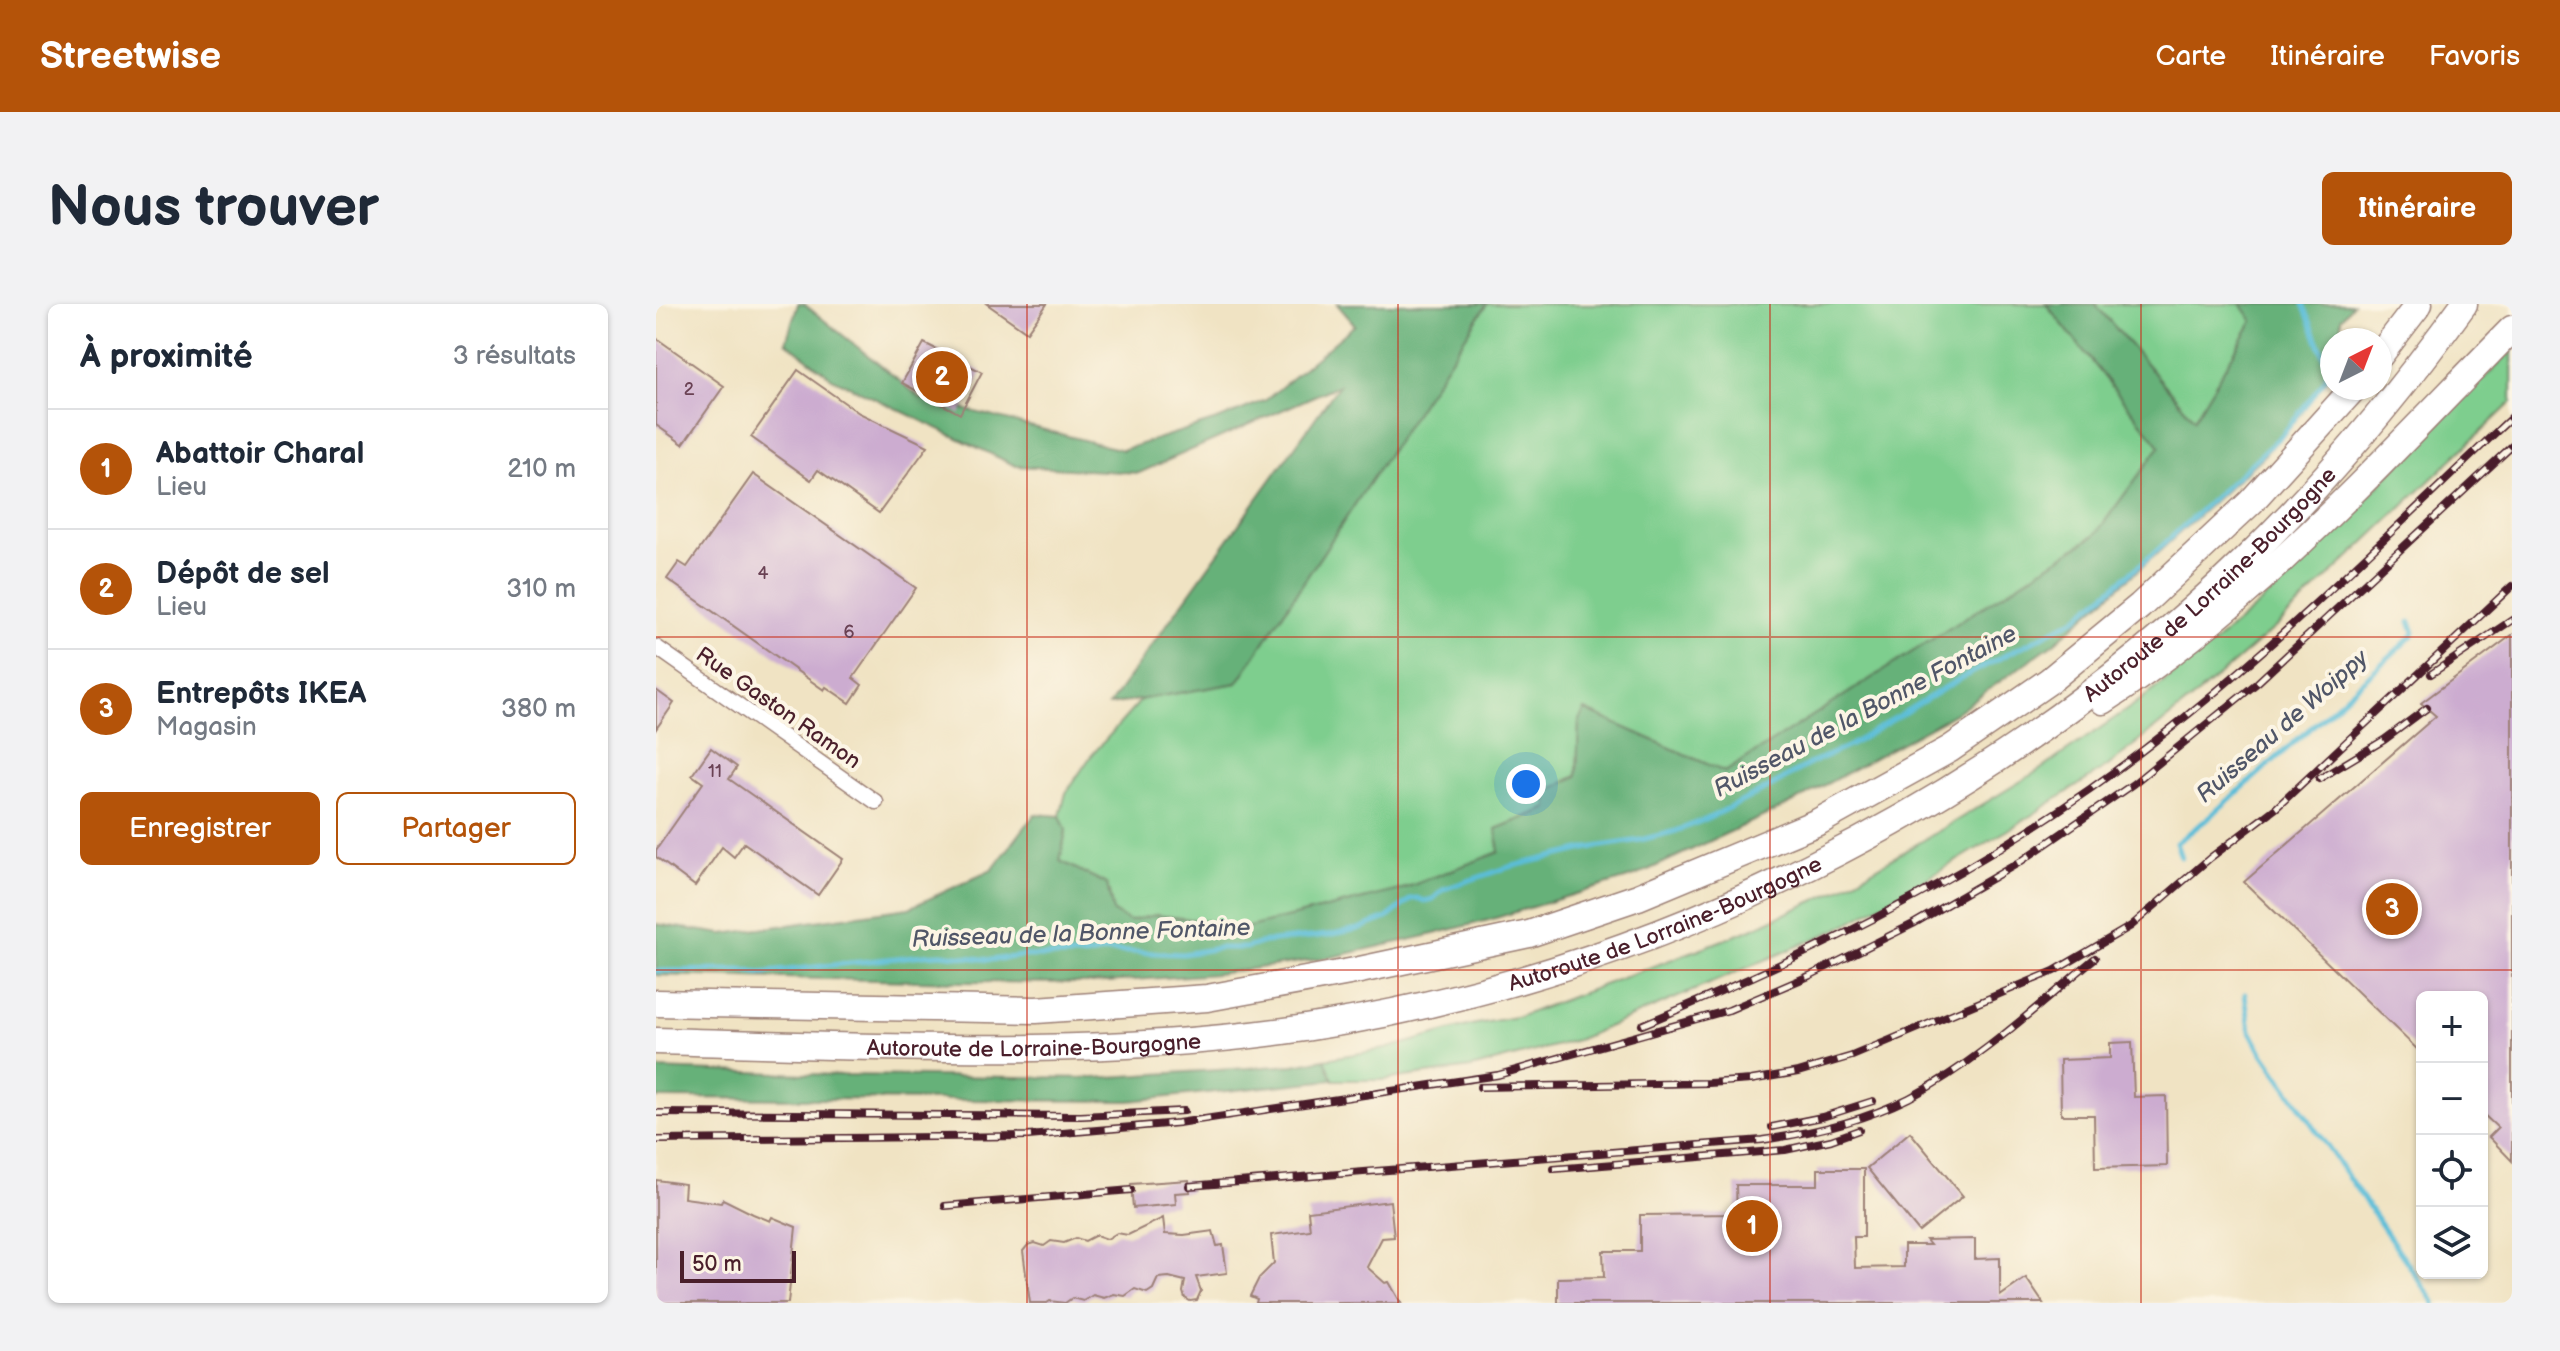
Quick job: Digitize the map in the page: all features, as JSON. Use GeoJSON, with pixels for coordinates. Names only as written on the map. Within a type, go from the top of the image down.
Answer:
{"type":"FeatureCollection","features":[{"type":"Feature","properties":{"kind":"highway"},"geometry":{"type":"LineString","coordinates":[[2392,339],[2419,304]]}},
{"type":"Feature","properties":{"kind":"highway","name":"Autoroute de Lorraine-Bourgogne"},"geometry":{"type":"LineString","coordinates":[[656,1041],[983,1048],[1137,1045],[1308,1027],[1453,997],[1554,969],[1624,946],[1733,902],[1838,852],[1913,811],[2021,743],[2114,673],[2258,547],[2350,450],[2405,384],[2464,304]]}},
{"type":"Feature","properties":{"kind":"highway"},"geometry":{"type":"LineString","coordinates":[[2021,743],[2069,723],[2129,684],[2198,632],[2336,508],[2512,329]]}},
{"type":"Feature","properties":{"kind":"highway","name":"Autoroute de Lorraine-Bourgogne"},"geometry":{"type":"LineString","coordinates":[[656,1003],[1036,1010],[1207,998],[1529,934],[1638,897],[1818,822],[1950,749],[2049,681],[2140,606],[2251,502],[2343,400]]}},
{"type":"Feature","properties":{"kind":"street","name":"Rue Gaston Ramon"},"geometry":{"type":"LineString","coordinates":[[656,647],[876,802]]}},
{"type":"Feature","properties":{"kind":"green space"},"geometry":{"type":"Polygon","coordinates":[[[798,304],[804,304],[921,398],[1122,450],[1220,419],[1266,400],[1355,325],[1337,304],[1487,304],[1237,683],[1109,705],[1339,385],[1139,473],[1016,466],[832,378],[786,342],[798,304]]]}},
{"type":"Feature","properties":{"kind":"green space"},"geometry":{"type":"Polygon","coordinates":[[[1487,304],[2046,304],[2160,446],[2095,535],[1725,772],[1585,710],[1579,720],[1577,776],[1547,791],[1549,808],[1496,829],[1500,852],[1400,890],[1233,931],[1214,922],[1156,915],[1129,921],[1113,912],[1107,884],[1060,861],[1066,830],[1060,816],[1066,793],[1091,756],[1142,699],[1237,683],[1487,304]]]}},
{"type":"Feature","properties":{"kind":"green space"},"geometry":{"type":"Polygon","coordinates":[[[2046,304],[2095,304],[2194,419],[2253,321],[2241,304],[2353,304],[2341,318],[2341,328],[2320,328],[2320,386],[2300,415],[2264,455],[2054,643],[1954,714],[1792,803],[1635,876],[1426,936],[1328,958],[1216,974],[1092,983],[656,975],[656,924],[723,934],[909,908],[992,870],[1035,814],[1060,816],[1066,830],[1060,861],[1107,884],[1113,912],[1129,921],[1156,915],[1214,922],[1233,931],[1400,890],[1499,852],[1496,829],[1548,808],[1547,791],[1577,776],[1579,720],[1585,710],[1725,772],[2095,535],[2160,446],[2046,304]]]}},
{"type":"Feature","properties":{"kind":"green space"},"geometry":{"type":"Polygon","coordinates":[[[2095,304],[2241,304],[2253,321],[2194,419],[2095,304]]]}},
{"type":"Feature","properties":{"kind":"green space"},"geometry":{"type":"Polygon","coordinates":[[[2512,351],[2512,402],[2277,626],[2186,704],[2108,766],[2018,824],[1838,929],[1577,1040],[1471,1068],[1382,1080],[1333,1080],[1325,1059],[1385,1049],[1471,1025],[1521,1016],[1747,931],[1838,890],[2041,769],[2207,649],[2293,575],[2442,419],[2512,351]]]}},
{"type":"Feature","properties":{"kind":"green space"},"geometry":{"type":"Polygon","coordinates":[[[1325,1059],[1333,1080],[1129,1101],[656,1098],[656,1069],[1094,1078],[1294,1065],[1325,1059]]]}},
{"type":"Feature","properties":{"kind":"building"},"geometry":{"type":"Polygon","coordinates":[[[987,304],[1047,304],[1027,332],[987,304]]]}},
{"type":"Feature","properties":{"kind":"building"},"geometry":{"type":"Polygon","coordinates":[[[656,338],[724,386],[683,444],[656,425],[656,338]]]}},
{"type":"Feature","properties":{"kind":"building"},"geometry":{"type":"Polygon","coordinates":[[[924,343],[982,372],[960,414],[902,383],[924,343]]]}},
{"type":"Feature","properties":{"kind":"building"},"geometry":{"type":"Polygon","coordinates":[[[798,370],[859,413],[928,446],[879,513],[818,470],[811,480],[751,437],[798,370]]]}},
{"type":"Feature","properties":{"kind":"building"},"geometry":{"type":"Polygon","coordinates":[[[753,474],[916,588],[853,678],[862,685],[850,703],[826,687],[824,690],[667,579],[679,562],[687,567],[753,474]]]}},
{"type":"Feature","properties":{"kind":"building"},"geometry":{"type":"Polygon","coordinates":[[[2512,635],[2512,1161],[2489,1137],[2498,1128],[2488,1119],[2488,991],[2416,991],[2416,1048],[2244,882],[2436,716],[2421,703],[2512,635]]]}},
{"type":"Feature","properties":{"kind":"building"},"geometry":{"type":"Polygon","coordinates":[[[656,690],[674,703],[656,729],[656,690]]]}},
{"type":"Feature","properties":{"kind":"building"},"geometry":{"type":"Polygon","coordinates":[[[711,748],[737,767],[729,779],[843,859],[818,895],[744,843],[734,857],[722,847],[695,886],[656,857],[656,850],[703,783],[692,775],[711,748]]]}},
{"type":"Feature","properties":{"kind":"building"},"geometry":{"type":"Polygon","coordinates":[[[2132,1042],[2134,1097],[2166,1096],[2167,1166],[2095,1168],[2094,1115],[2061,1115],[2060,1060],[2110,1058],[2110,1043],[2132,1042]]]}},
{"type":"Feature","properties":{"kind":"building"},"geometry":{"type":"Polygon","coordinates":[[[1910,1132],[1963,1196],[1919,1232],[1867,1168],[1910,1132]]]}},
{"type":"Feature","properties":{"kind":"building"},"geometry":{"type":"Polygon","coordinates":[[[1818,1169],[1864,1169],[1864,1237],[1854,1237],[1855,1268],[1904,1267],[1904,1245],[1930,1245],[1926,1240],[1975,1239],[1975,1259],[2000,1258],[2000,1296],[2026,1278],[2043,1303],[1558,1303],[1558,1278],[1604,1277],[1603,1251],[1640,1251],[1640,1215],[1737,1214],[1736,1185],[1818,1185],[1818,1169]]]}},
{"type":"Feature","properties":{"kind":"building"},"geometry":{"type":"Polygon","coordinates":[[[656,1180],[685,1184],[684,1198],[721,1203],[723,1199],[770,1221],[772,1217],[796,1227],[788,1303],[656,1303],[656,1180]]]}},
{"type":"Feature","properties":{"kind":"building"},"geometry":{"type":"Polygon","coordinates":[[[1189,1180],[1190,1192],[1175,1193],[1176,1204],[1133,1208],[1131,1184],[1189,1180]]]}},
{"type":"Feature","properties":{"kind":"building"},"geometry":{"type":"Polygon","coordinates":[[[1390,1201],[1394,1237],[1382,1238],[1367,1267],[1385,1283],[1389,1282],[1401,1303],[1256,1303],[1257,1299],[1250,1296],[1259,1278],[1274,1263],[1271,1235],[1310,1230],[1308,1211],[1390,1201]]]}},
{"type":"Feature","properties":{"kind":"building"},"geometry":{"type":"Polygon","coordinates":[[[1163,1218],[1165,1234],[1213,1231],[1217,1246],[1223,1245],[1227,1273],[1196,1277],[1201,1291],[1197,1300],[1185,1298],[1185,1281],[1169,1277],[1158,1278],[1153,1289],[1147,1293],[1135,1289],[1125,1296],[1114,1294],[1104,1298],[1093,1295],[1083,1301],[1072,1298],[1065,1303],[1030,1303],[1023,1251],[1028,1245],[1035,1243],[1044,1246],[1051,1241],[1064,1243],[1076,1238],[1085,1241],[1096,1235],[1107,1239],[1117,1233],[1128,1235],[1163,1218]]]}},
{"type":"Feature","properties":{"kind":"waterway","name":"Ruisseau de Woippy"},"geometry":{"type":"LineString","coordinates":[[2303,304],[2320,346]]}},
{"type":"Feature","properties":{"kind":"waterway","name":"Ruisseau de la Bonne Fontaine"},"geometry":{"type":"LineString","coordinates":[[656,971],[740,970],[760,973],[941,954],[990,960],[1022,956],[1084,956],[1106,951],[1183,954],[1219,948],[1246,948],[1264,942],[1358,929],[1387,918],[1411,899],[1433,899],[1444,889],[1509,867],[1676,831],[1709,818],[1849,746],[1956,681],[2075,619],[2152,555],[2283,434],[2320,386]]}},
{"type":"Feature","properties":{"kind":"waterway","name":"Ruisseau de Woippy"},"geometry":{"type":"LineString","coordinates":[[2181,857],[2176,843],[2206,820],[2412,636],[2414,632],[2410,622]]}},
{"type":"Feature","properties":{"kind":"waterway","name":"Ruisseau de Woippy"},"geometry":{"type":"LineString","coordinates":[[2245,994],[2250,1031],[2258,1046],[2435,1303]]}},
{"type":"Feature","properties":{"kind":"railway"},"geometry":{"type":"LineString","coordinates":[[1642,1025],[1760,974],[1873,919],[1983,858],[2090,789],[2147,747],[2255,658],[2512,417]]}},
{"type":"Feature","properties":{"kind":"railway"},"geometry":{"type":"LineString","coordinates":[[656,1140],[1028,1136],[1178,1123],[1498,1075],[1729,1010],[1809,976],[1913,924],[2020,862],[2133,784],[2257,683],[2512,446]]}},
{"type":"Feature","properties":{"kind":"railway"},"geometry":{"type":"LineString","coordinates":[[1480,1087],[1709,1083],[1798,1072],[1852,1056],[2054,971],[2131,926],[2210,858],[2276,808],[2512,586]]}},
{"type":"Feature","properties":{"kind":"railway"},"geometry":{"type":"LineString","coordinates":[[2431,674],[2512,620]]}},
{"type":"Feature","properties":{"kind":"railway"},"geometry":{"type":"LineString","coordinates":[[2319,779],[2384,740],[2427,708]]}},
{"type":"Feature","properties":{"kind":"railway"},"geometry":{"type":"LineString","coordinates":[[1189,1186],[1762,1140],[1819,1130],[1874,1113],[1934,1084],[2006,1033],[2095,958]]}},
{"type":"Feature","properties":{"kind":"railway"},"geometry":{"type":"LineString","coordinates":[[1772,1127],[1822,1117],[1873,1101]]}},
{"type":"Feature","properties":{"kind":"railway"},"geometry":{"type":"LineString","coordinates":[[656,1113],[1081,1116],[1184,1111]]}},
{"type":"Feature","properties":{"kind":"railway"},"geometry":{"type":"LineString","coordinates":[[1554,1169],[1785,1150],[1859,1130]]}},
{"type":"Feature","properties":{"kind":"railway"},"geometry":{"type":"LineString","coordinates":[[945,1206],[1131,1190]]}},
{"type":"Feature","properties":{"kind":"place","name":"Dépôt de sel"},"geometry":{"type":"Point","coordinates":[942,377]}},
{"type":"Feature","properties":{"kind":"place","name":"Entrepôts IKEA"},"geometry":{"type":"Point","coordinates":[2392,909]}},
{"type":"Feature","properties":{"kind":"place","name":"Abattoir Charal"},"geometry":{"type":"Point","coordinates":[1752,1226]}}]}
